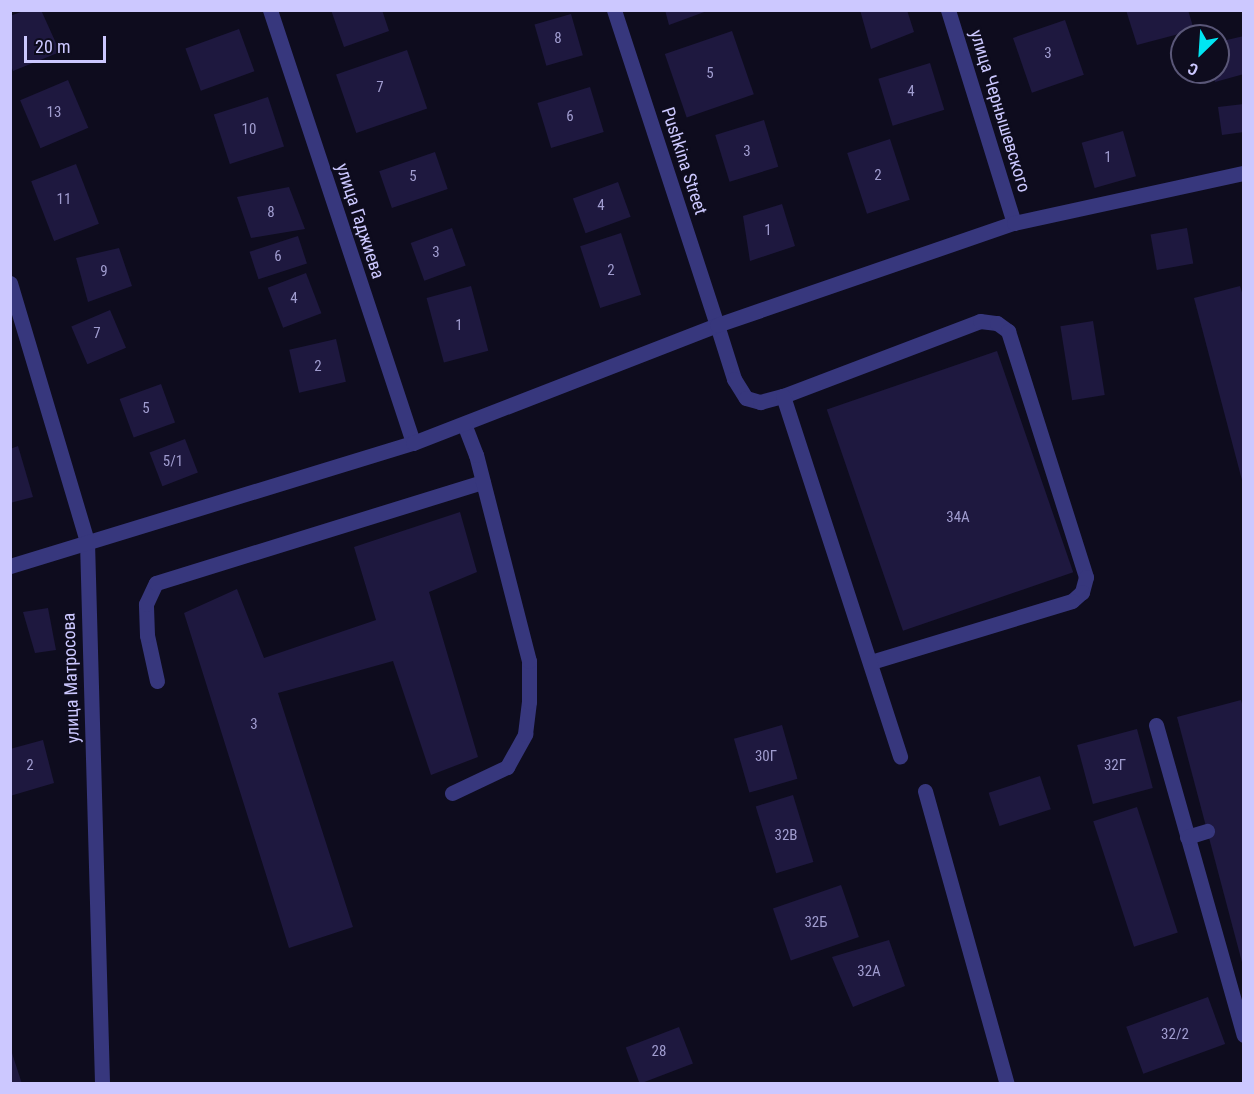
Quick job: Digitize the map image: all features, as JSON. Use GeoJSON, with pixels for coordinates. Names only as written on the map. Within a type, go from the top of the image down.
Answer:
{"type":"FeatureCollection","features":[{"type":"Feature","properties":{"kind":"street","name":"улица Гаджиева"},"geometry":{"type":"LineString","coordinates":[[270,10],[412,443]]}},
{"type":"Feature","properties":{"kind":"street","name":"Pushkina Street"},"geometry":{"type":"LineString","coordinates":[[614,10],[734,379],[746,398],[760,402],[783,396]]}},
{"type":"Feature","properties":{"kind":"street","name":"улица Чернышевского"},"geometry":{"type":"LineString","coordinates":[[948,10],[1014,223]]}},
{"type":"Feature","properties":{"kind":"street"},"geometry":{"type":"LineString","coordinates":[[10,566],[412,443],[717,325],[1014,223],[1244,173]]}},
{"type":"Feature","properties":{"kind":"street","name":"улица Матросова"},"geometry":{"type":"LineString","coordinates":[[10,283],[87,542],[102,1083]]}},
{"type":"Feature","properties":{"kind":"street"},"geometry":{"type":"LineString","coordinates":[[871,662],[1072,601],[1082,592],[1086,577],[1008,331],[997,323],[980,321],[783,396],[900,757]]}},
{"type":"Feature","properties":{"kind":"street"},"geometry":{"type":"LineString","coordinates":[[452,793],[507,767],[525,734],[529,702],[529,661],[483,482],[464,424]]}},
{"type":"Feature","properties":{"kind":"street"},"geometry":{"type":"LineString","coordinates":[[157,681],[147,635],[146,604],[156,582],[483,482]]}},
{"type":"Feature","properties":{"kind":"street"},"geometry":{"type":"LineString","coordinates":[[1156,725],[1244,1035]]}},
{"type":"Feature","properties":{"kind":"street"},"geometry":{"type":"LineString","coordinates":[[925,791],[1007,1083]]}},
{"type":"Feature","properties":{"kind":"street"},"geometry":{"type":"LineString","coordinates":[[1187,837],[1207,831]]}},
{"type":"Feature","properties":{"kind":"building"},"geometry":{"type":"Polygon","coordinates":[[[26,10],[41,10],[60,52],[13,71],[10,63],[10,16],[26,10]]]}},
{"type":"Feature","properties":{"kind":"building"},"geometry":{"type":"Polygon","coordinates":[[[331,10],[382,10],[389,31],[344,47],[331,10]]]}},
{"type":"Feature","properties":{"kind":"building"},"geometry":{"type":"Polygon","coordinates":[[[665,10],[707,10],[707,11],[669,25],[665,10]]]}},
{"type":"Feature","properties":{"kind":"building"},"geometry":{"type":"Polygon","coordinates":[[[860,10],[907,10],[914,32],[871,49],[860,10]]]}},
{"type":"Feature","properties":{"kind":"building"},"geometry":{"type":"Polygon","coordinates":[[[1126,10],[1188,10],[1192,24],[1170,24],[1170,36],[1137,45],[1126,10]]]}},
{"type":"Feature","properties":{"kind":"building"},"geometry":{"type":"Polygon","coordinates":[[[571,14],[583,55],[546,66],[534,24],[571,14]]]}},
{"type":"Feature","properties":{"kind":"building"},"geometry":{"type":"Polygon","coordinates":[[[1065,20],[1084,75],[1032,93],[1013,38],[1065,20]]]}},
{"type":"Feature","properties":{"kind":"building"},"geometry":{"type":"Polygon","coordinates":[[[239,29],[254,71],[201,91],[185,48],[239,29]]]}},
{"type":"Feature","properties":{"kind":"building"},"geometry":{"type":"Polygon","coordinates":[[[732,31],[754,94],[687,117],[665,54],[732,31]]]}},
{"type":"Feature","properties":{"kind":"building"},"geometry":{"type":"Polygon","coordinates":[[[1244,36],[1244,74],[1230,78],[1230,39],[1244,36]]]}},
{"type":"Feature","properties":{"kind":"building"},"geometry":{"type":"Polygon","coordinates":[[[407,50],[427,109],[356,133],[336,74],[407,50]]]}},
{"type":"Feature","properties":{"kind":"building"},"geometry":{"type":"Polygon","coordinates":[[[930,63],[944,110],[893,126],[878,79],[930,63]]]}},
{"type":"Feature","properties":{"kind":"building"},"geometry":{"type":"Polygon","coordinates":[[[68,80],[88,128],[40,148],[20,100],[68,80]]]}},
{"type":"Feature","properties":{"kind":"building"},"geometry":{"type":"Polygon","coordinates":[[[590,87],[604,132],[551,148],[537,103],[590,87]]]}},
{"type":"Feature","properties":{"kind":"building"},"geometry":{"type":"Polygon","coordinates":[[[268,97],[284,146],[230,164],[214,115],[268,97]]]}},
{"type":"Feature","properties":{"kind":"building"},"geometry":{"type":"Polygon","coordinates":[[[1244,104],[1244,132],[1222,135],[1218,107],[1244,104]]]}},
{"type":"Feature","properties":{"kind":"building"},"geometry":{"type":"Polygon","coordinates":[[[764,120],[778,167],[730,182],[715,135],[764,120]]]}},
{"type":"Feature","properties":{"kind":"building"},"geometry":{"type":"Polygon","coordinates":[[[1123,131],[1136,176],[1095,188],[1082,143],[1123,131]]]}},
{"type":"Feature","properties":{"kind":"building"},"geometry":{"type":"Polygon","coordinates":[[[890,139],[910,200],[867,214],[847,153],[890,139]]]}},
{"type":"Feature","properties":{"kind":"building"},"geometry":{"type":"Polygon","coordinates":[[[435,152],[448,189],[392,208],[379,171],[435,152]]]}},
{"type":"Feature","properties":{"kind":"building"},"geometry":{"type":"Polygon","coordinates":[[[76,164],[99,224],[54,241],[31,181],[76,164]]]}},
{"type":"Feature","properties":{"kind":"building"},"geometry":{"type":"Polygon","coordinates":[[[618,182],[631,217],[586,233],[573,198],[618,182]]]}},
{"type":"Feature","properties":{"kind":"building"},"geometry":{"type":"Polygon","coordinates":[[[289,187],[305,229],[251,238],[237,197],[289,187]]]}},
{"type":"Feature","properties":{"kind":"building"},"geometry":{"type":"Polygon","coordinates":[[[782,204],[795,246],[750,261],[743,216],[782,204]]]}},
{"type":"Feature","properties":{"kind":"building"},"geometry":{"type":"Polygon","coordinates":[[[452,228],[466,266],[424,281],[411,243],[452,228]]]}},
{"type":"Feature","properties":{"kind":"building"},"geometry":{"type":"Polygon","coordinates":[[[1187,228],[1193,263],[1157,270],[1151,234],[1187,228]]]}},
{"type":"Feature","properties":{"kind":"building"},"geometry":{"type":"Polygon","coordinates":[[[621,233],[641,295],[600,308],[580,246],[621,233]]]}},
{"type":"Feature","properties":{"kind":"building"},"geometry":{"type":"Polygon","coordinates":[[[298,236],[307,264],[258,279],[249,252],[298,236]]]}},
{"type":"Feature","properties":{"kind":"building"},"geometry":{"type":"Polygon","coordinates":[[[119,248],[132,286],[88,302],[76,258],[119,248]]]}},
{"type":"Feature","properties":{"kind":"building"},"geometry":{"type":"Polygon","coordinates":[[[306,273],[321,313],[283,328],[268,288],[306,273]]]}},
{"type":"Feature","properties":{"kind":"building"},"geometry":{"type":"Polygon","coordinates":[[[471,286],[488,351],[444,363],[427,298],[471,286]]]}},
{"type":"Feature","properties":{"kind":"building"},"geometry":{"type":"Polygon","coordinates":[[[1240,286],[1244,299],[1243,484],[1194,298],[1240,286]]]}},
{"type":"Feature","properties":{"kind":"building"},"geometry":{"type":"Polygon","coordinates":[[[110,310],[126,348],[87,364],[71,326],[110,310]]]}},
{"type":"Feature","properties":{"kind":"building"},"geometry":{"type":"Polygon","coordinates":[[[1093,321],[1105,395],[1072,400],[1060,326],[1093,321]]]}},
{"type":"Feature","properties":{"kind":"building"},"geometry":{"type":"Polygon","coordinates":[[[336,339],[346,382],[299,393],[289,350],[336,339]]]}},
{"type":"Feature","properties":{"kind":"building"},"geometry":{"type":"Polygon","coordinates":[[[997,351],[1073,572],[903,631],[827,410],[997,351]]]}},
{"type":"Feature","properties":{"kind":"building"},"geometry":{"type":"Polygon","coordinates":[[[161,384],[175,423],[134,438],[120,399],[161,384]]]}},
{"type":"Feature","properties":{"kind":"building"},"geometry":{"type":"Polygon","coordinates":[[[185,439],[198,473],[162,486],[150,453],[185,439]]]}},
{"type":"Feature","properties":{"kind":"building"},"geometry":{"type":"Polygon","coordinates":[[[18,446],[33,497],[10,503],[10,449],[18,446]]]}},
{"type":"Feature","properties":{"kind":"building"},"geometry":{"type":"Polygon","coordinates":[[[460,512],[477,572],[429,592],[478,757],[431,775],[393,661],[278,693],[353,927],[289,948],[184,613],[237,589],[264,658],[376,620],[354,547],[460,512]]]}},
{"type":"Feature","properties":{"kind":"building"},"geometry":{"type":"Polygon","coordinates":[[[48,608],[56,650],[35,653],[23,612],[48,608]]]}},
{"type":"Feature","properties":{"kind":"building"},"geometry":{"type":"Polygon","coordinates":[[[1241,700],[1244,711],[1243,966],[1177,717],[1241,700]]]}},
{"type":"Feature","properties":{"kind":"building"},"geometry":{"type":"Polygon","coordinates":[[[782,725],[797,779],[749,793],[734,739],[782,725]]]}},
{"type":"Feature","properties":{"kind":"building"},"geometry":{"type":"Polygon","coordinates":[[[1137,729],[1153,788],[1093,804],[1077,745],[1137,729]]]}},
{"type":"Feature","properties":{"kind":"building"},"geometry":{"type":"Polygon","coordinates":[[[43,740],[54,783],[10,796],[10,749],[43,740]]]}},
{"type":"Feature","properties":{"kind":"building"},"geometry":{"type":"Polygon","coordinates":[[[1040,776],[1051,809],[999,826],[989,793],[1040,776]]]}},
{"type":"Feature","properties":{"kind":"building"},"geometry":{"type":"Polygon","coordinates":[[[793,795],[813,862],[776,873],[756,806],[793,795]]]}},
{"type":"Feature","properties":{"kind":"building"},"geometry":{"type":"Polygon","coordinates":[[[1137,807],[1178,933],[1134,947],[1093,821],[1137,807]]]}},
{"type":"Feature","properties":{"kind":"building"},"geometry":{"type":"Polygon","coordinates":[[[841,885],[859,937],[791,960],[773,908],[841,885]]]}},
{"type":"Feature","properties":{"kind":"building"},"geometry":{"type":"Polygon","coordinates":[[[889,940],[905,986],[853,1007],[832,957],[889,940]]]}},
{"type":"Feature","properties":{"kind":"building"},"geometry":{"type":"Polygon","coordinates":[[[1208,997],[1225,1044],[1143,1074],[1126,1027],[1208,997]]]}},
{"type":"Feature","properties":{"kind":"building"},"geometry":{"type":"Polygon","coordinates":[[[679,1027],[693,1063],[640,1084],[626,1047],[679,1027]]]}},
{"type":"Feature","properties":{"kind":"building"},"geometry":{"type":"Polygon","coordinates":[[[11,1050],[22,1084],[10,1084],[11,1050]]]}}]}
